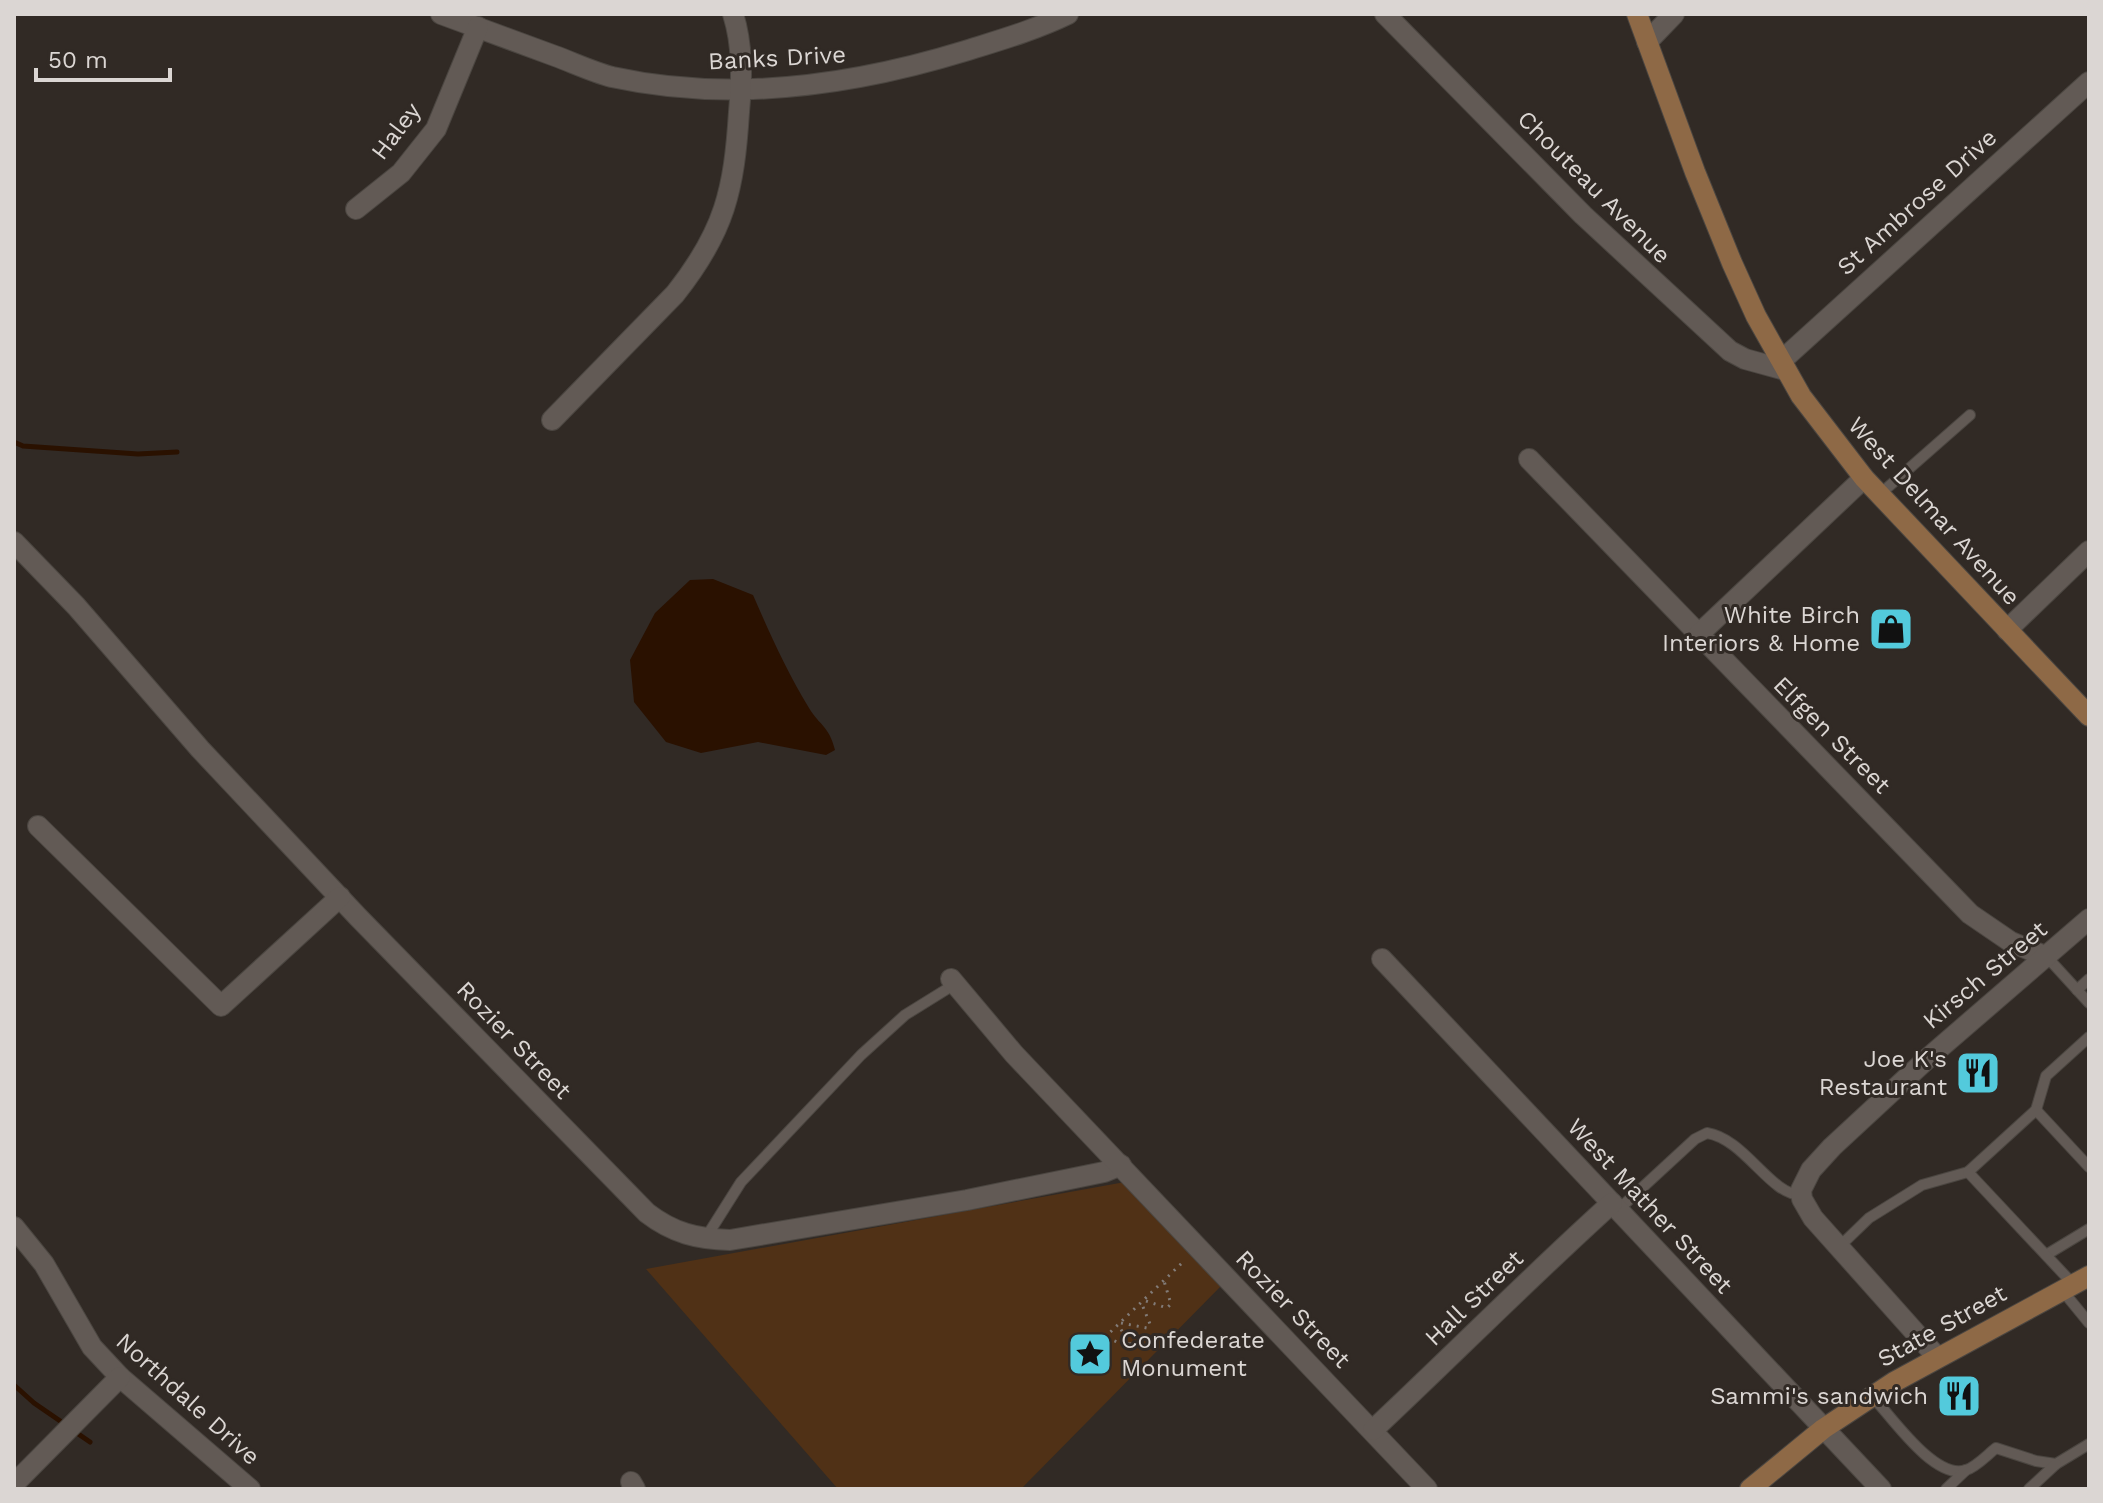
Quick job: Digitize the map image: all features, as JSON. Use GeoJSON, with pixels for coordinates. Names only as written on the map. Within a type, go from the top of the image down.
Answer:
{"type":"FeatureCollection","features":[{"type":"Feature","properties":{"kind":"street","name":"Banks Drive"},"geometry":{"type":"LineString","coordinates":[[441,14],[611,77],[741,90],[855,80],[905,69],[1006,38],[1068,14]]}},
{"type":"Feature","properties":{"kind":"street"},"geometry":{"type":"LineString","coordinates":[[552,420],[675,294],[707,247],[729,195],[735,168],[741,55],[733,14]]}},
{"type":"Feature","properties":{"kind":"street","name":"Chouteau Avenue"},"geometry":{"type":"LineString","coordinates":[[1385,14],[1583,215],[1730,351],[1745,359],[1782,366]]}},
{"type":"Feature","properties":{"kind":"street","name":"West Delmar Avenue"},"geometry":{"type":"LineString","coordinates":[[1637,14],[1732,263],[1782,366],[1836,445],[1864,478],[2089,716]]}},
{"type":"Feature","properties":{"kind":"street"},"geometry":{"type":"LineString","coordinates":[[1647,42],[1674,14]]}},
{"type":"Feature","properties":{"kind":"street","name":"Haley"},"geometry":{"type":"LineString","coordinates":[[356,209],[401,173],[436,129],[478,27]]}},
{"type":"Feature","properties":{"kind":"street","name":"St Ambrose Drive"},"geometry":{"type":"LineString","coordinates":[[1782,366],[2086,89]]}},
{"type":"Feature","properties":{"kind":"street","name":"Elfgen Street"},"geometry":{"type":"LineString","coordinates":[[1529,459],[1970,914],[2001,936],[2047,957]]}},
{"type":"Feature","properties":{"kind":"street"},"geometry":{"type":"LineString","coordinates":[[1699,634],[1864,478]]}},
{"type":"Feature","properties":{"kind":"street","name":"Rozier Street"},"geometry":{"type":"LineString","coordinates":[[14,542],[76,606],[200,749],[340,897],[647,1213],[681,1234],[730,1240],[776,1234],[953,1203],[1104,1172],[1121,1165]]}},
{"type":"Feature","properties":{"kind":"street"},"geometry":{"type":"LineString","coordinates":[[2007,630],[2089,551]]}},
{"type":"Feature","properties":{"kind":"street"},"geometry":{"type":"LineString","coordinates":[[38,826],[221,1006],[340,897]]}},
{"type":"Feature","properties":{"kind":"street","name":"Kirsch Street"},"geometry":{"type":"LineString","coordinates":[[1802,1195],[1804,1181],[1832,1147],[1927,1059],[2089,919]]}},
{"type":"Feature","properties":{"kind":"street","name":"West Mather Street"},"geometry":{"type":"LineString","coordinates":[[1382,959],[1881,1489]]}},
{"type":"Feature","properties":{"kind":"street","name":"Rozier Street"},"geometry":{"type":"LineString","coordinates":[[953,982],[1014,1054],[1427,1489]]}},
{"type":"Feature","properties":{"kind":"street"},"geometry":{"type":"LineString","coordinates":[[1802,1195],[1813,1218],[1937,1357]]}},
{"type":"Feature","properties":{"kind":"street","name":"Hall Street"},"geometry":{"type":"LineString","coordinates":[[1373,1430],[1554,1256],[1615,1206]]}},
{"type":"Feature","properties":{"kind":"street","name":"Northdale Drive"},"geometry":{"type":"LineString","coordinates":[[14,1227],[44,1264],[92,1347],[120,1377],[250,1489]]}},
{"type":"Feature","properties":{"kind":"street","name":"State Street"},"geometry":{"type":"LineString","coordinates":[[1750,1489],[1823,1429],[1872,1396],[1937,1357],[2075,1284]]}},
{"type":"Feature","properties":{"kind":"street"},"geometry":{"type":"LineString","coordinates":[[14,1484],[120,1377]]}},
{"type":"Feature","properties":{"kind":"lane"},"geometry":{"type":"LineString","coordinates":[[1879,495],[1970,415]]}},
{"type":"Feature","properties":{"kind":"lane"},"geometry":{"type":"LineString","coordinates":[[2047,957],[2089,1003]]}},
{"type":"Feature","properties":{"kind":"lane"},"geometry":{"type":"LineString","coordinates":[[2077,990],[2089,979]]}},
{"type":"Feature","properties":{"kind":"lane"},"geometry":{"type":"LineString","coordinates":[[705,1239],[741,1182],[861,1055],[905,1015],[953,982]]}},
{"type":"Feature","properties":{"kind":"lane"},"geometry":{"type":"LineString","coordinates":[[1839,1247],[1869,1218],[1922,1185],[1968,1172],[2036,1110],[2046,1076],[2089,1037]]}},
{"type":"Feature","properties":{"kind":"lane"},"geometry":{"type":"LineString","coordinates":[[2036,1110],[2089,1167]]}},
{"type":"Feature","properties":{"kind":"lane"},"geometry":{"type":"LineString","coordinates":[[1615,1206],[1695,1139],[1707,1133],[1739,1149],[1783,1190],[1802,1195]]}},
{"type":"Feature","properties":{"kind":"lane"},"geometry":{"type":"LineString","coordinates":[[1968,1172],[2075,1284],[2089,1323]]}},
{"type":"Feature","properties":{"kind":"lane"},"geometry":{"type":"LineString","coordinates":[[2046,1255],[2089,1229]]}},
{"type":"Feature","properties":{"kind":"lane"},"geometry":{"type":"LineString","coordinates":[[1872,1396],[1930,1461],[1949,1471],[1966,1470]]}},
{"type":"Feature","properties":{"kind":"lane"},"geometry":{"type":"LineString","coordinates":[[2029,1489],[2056,1464],[2089,1444]]}},
{"type":"Feature","properties":{"kind":"lane"},"geometry":{"type":"LineString","coordinates":[[1946,1489],[1996,1448],[2056,1464]]}},
{"type":"Feature","properties":{"kind":"path"},"geometry":{"type":"LineString","coordinates":[[1099,1343],[1199,1247]]}},
{"type":"Feature","properties":{"kind":"path"},"geometry":{"type":"LineString","coordinates":[[1143,1301],[1167,1308],[1171,1304],[1164,1281]]}},
{"type":"Feature","properties":{"kind":"path"},"geometry":{"type":"LineString","coordinates":[[1120,1324],[1147,1328],[1150,1324],[1143,1301]]}},
{"type":"Feature","properties":{"kind":"path"},"geometry":{"type":"LineString","coordinates":[[1106,1337],[1127,1346],[1130,1343],[1120,1324]]}},
{"type":"Feature","properties":{"kind":"path"},"geometry":{"type":"LineString","coordinates":[[1092,1336],[1099,1343],[1109,1353],[1093,1369],[1076,1352],[1092,1336]]}},
{"type":"Feature","properties":{"kind":"shaded area"},"geometry":{"type":"Polygon","coordinates":[[[713,579],[753,595],[793,681],[827,731],[835,750],[826,755],[758,742],[701,753],[666,742],[634,702],[630,660],[655,613],[690,580],[713,579]]]}},
{"type":"Feature","properties":{"kind":"shaded area"},"geometry":{"type":"Polygon","coordinates":[[[1125,1182],[1223,1284],[1021,1489],[838,1489],[646,1269],[1125,1182]]]}},
{"type":"Feature","properties":{"kind":"waterway"},"geometry":{"type":"LineString","coordinates":[[14,442],[23,446],[138,454],[177,452]]}},
{"type":"Feature","properties":{"kind":"waterway"},"geometry":{"type":"LineString","coordinates":[[14,1385],[66,1425]]}},
{"type":"Feature","properties":{"kind":"waterway"},"geometry":{"type":"LineString","coordinates":[[74,1431],[90,1442]]}},
{"type":"Feature","properties":{"kind":"place","name":"White Birch Interiors & Home"},"geometry":{"type":"Point","coordinates":[1891,629]}},
{"type":"Feature","properties":{"kind":"place","name":"Joe K's Restaurant"},"geometry":{"type":"Point","coordinates":[1978,1073]}},
{"type":"Feature","properties":{"kind":"place","name":"Confederate Monument"},"geometry":{"type":"Point","coordinates":[1090,1354]}},
{"type":"Feature","properties":{"kind":"place","name":"Sammi's sandwich"},"geometry":{"type":"Point","coordinates":[1959,1396]}}]}
